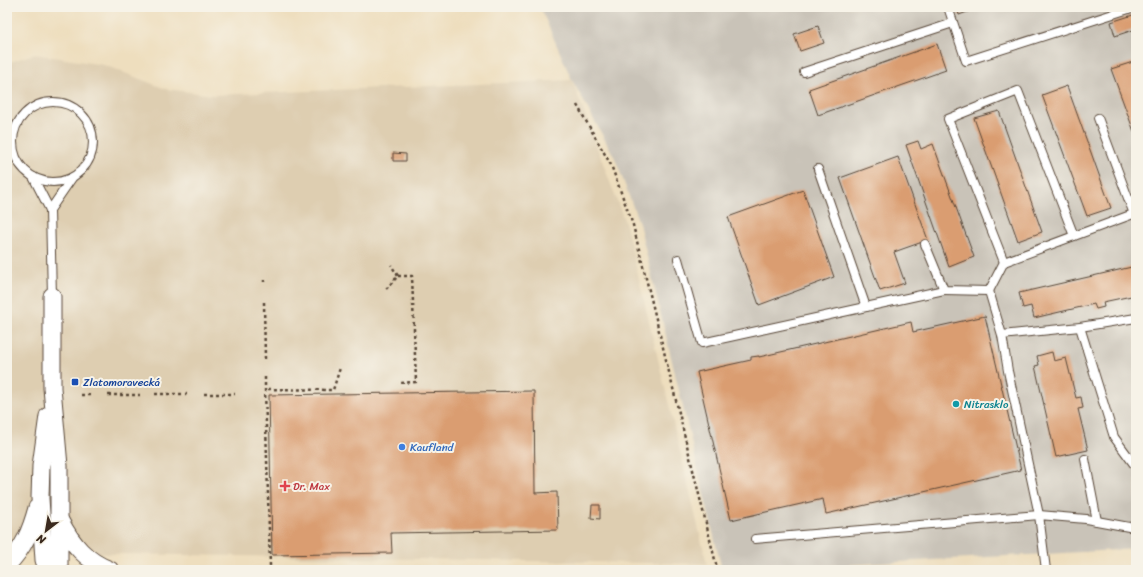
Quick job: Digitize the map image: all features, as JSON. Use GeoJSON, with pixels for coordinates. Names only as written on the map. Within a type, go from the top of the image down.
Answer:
{"type":"FeatureCollection","features":[{"type":"Feature","properties":{"kind":"street"},"geometry":{"type":"LineString","coordinates":[[52,296],[52,388],[59,466],[59,570]]}},
{"type":"Feature","properties":{"kind":"street"},"geometry":{"type":"LineString","coordinates":[[48,570],[44,560],[40,498],[41,466],[52,388]]}},
{"type":"Feature","properties":{"kind":"street"},"geometry":{"type":"LineString","coordinates":[[7,564],[21,549],[26,540],[40,498]]}},
{"type":"Feature","properties":{"kind":"street"},"geometry":{"type":"LineString","coordinates":[[60,519],[68,536],[77,549],[95,563],[110,570]]}},
{"type":"Feature","properties":{"kind":"lane"},"geometry":{"type":"LineString","coordinates":[[948,7],[966,61],[1135,7]]}},
{"type":"Feature","properties":{"kind":"lane"},"geometry":{"type":"LineString","coordinates":[[804,72],[953,23]]}},
{"type":"Feature","properties":{"kind":"lane"},"geometry":{"type":"LineString","coordinates":[[1004,262],[948,119],[1018,91],[1074,236]]}},
{"type":"Feature","properties":{"kind":"lane"},"geometry":{"type":"LineString","coordinates":[[50,210],[72,178],[84,168],[90,159],[93,148],[93,136],[90,126],[83,116],[74,108],[57,102],[45,103],[24,115],[15,130],[13,142],[17,160],[33,177],[42,181],[62,181],[72,178]]}},
{"type":"Feature","properties":{"kind":"lane"},"geometry":{"type":"LineString","coordinates":[[1046,570],[1039,515],[1008,371],[1002,335],[989,291],[1004,262],[1135,214],[1098,118]]}},
{"type":"Feature","properties":{"kind":"lane"},"geometry":{"type":"LineString","coordinates":[[818,169],[866,307]]}},
{"type":"Feature","properties":{"kind":"lane"},"geometry":{"type":"LineString","coordinates":[[33,177],[50,210],[52,296]]}},
{"type":"Feature","properties":{"kind":"lane"},"geometry":{"type":"LineString","coordinates":[[925,244],[944,290]]}},
{"type":"Feature","properties":{"kind":"lane"},"geometry":{"type":"LineString","coordinates":[[678,259],[702,343],[944,290],[989,291]]}},
{"type":"Feature","properties":{"kind":"lane"},"geometry":{"type":"LineString","coordinates":[[1002,335],[1080,327],[1136,318]]}},
{"type":"Feature","properties":{"kind":"lane"},"geometry":{"type":"LineString","coordinates":[[1080,327],[1114,437],[1136,467]]}},
{"type":"Feature","properties":{"kind":"lane"},"geometry":{"type":"LineString","coordinates":[[1085,459],[1097,521]]}},
{"type":"Feature","properties":{"kind":"lane"},"geometry":{"type":"LineString","coordinates":[[755,539],[1039,515],[1097,521],[1129,527],[1136,526]]}},
{"type":"Feature","properties":{"kind":"path"},"geometry":{"type":"LineString","coordinates":[[577,105],[611,165],[633,225],[718,568]]}},
{"type":"Feature","properties":{"kind":"path"},"geometry":{"type":"LineString","coordinates":[[390,265],[398,276]]}},
{"type":"Feature","properties":{"kind":"path"},"geometry":{"type":"LineString","coordinates":[[386,289],[398,276],[412,276],[416,382],[400,383]]}},
{"type":"Feature","properties":{"kind":"path"},"geometry":{"type":"LineString","coordinates":[[264,302],[265,359]]}},
{"type":"Feature","properties":{"kind":"path"},"geometry":{"type":"LineString","coordinates":[[266,389],[332,390],[340,368]]}},
{"type":"Feature","properties":{"kind":"path"},"geometry":{"type":"LineString","coordinates":[[265,377],[270,566]]}},
{"type":"Feature","properties":{"kind":"path"},"geometry":{"type":"LineString","coordinates":[[155,394],[187,394]]}},
{"type":"Feature","properties":{"kind":"path"},"geometry":{"type":"LineString","coordinates":[[204,394],[235,394]]}},
{"type":"Feature","properties":{"kind":"path"},"geometry":{"type":"LineString","coordinates":[[81,395],[92,395]]}},
{"type":"Feature","properties":{"kind":"path"},"geometry":{"type":"LineString","coordinates":[[108,395],[140,395]]}},
{"type":"Feature","properties":{"kind":"shaded area"},"geometry":{"type":"Polygon","coordinates":[[[540,7],[1136,7],[1136,549],[753,570],[722,570],[639,223],[615,158],[572,80],[540,7]]]}},
{"type":"Feature","properties":{"kind":"shaded area"},"geometry":{"type":"Polygon","coordinates":[[[34,54],[104,65],[166,89],[213,95],[572,80],[626,225],[707,564],[7,552],[7,63],[34,54]]]}},
{"type":"Feature","properties":{"kind":"building"},"geometry":{"type":"Polygon","coordinates":[[[957,7],[981,7],[959,15],[957,7]]]}},
{"type":"Feature","properties":{"kind":"building"},"geometry":{"type":"Polygon","coordinates":[[[1136,14],[1136,29],[1115,36],[1111,22],[1136,14]]]}},
{"type":"Feature","properties":{"kind":"building"},"geometry":{"type":"Polygon","coordinates":[[[818,26],[824,43],[800,51],[794,34],[818,26]]]}},
{"type":"Feature","properties":{"kind":"building"},"geometry":{"type":"Polygon","coordinates":[[[937,44],[946,70],[818,115],[809,89],[937,44]]]}},
{"type":"Feature","properties":{"kind":"building"},"geometry":{"type":"Polygon","coordinates":[[[1136,61],[1136,137],[1111,69],[1136,61]]]}},
{"type":"Feature","properties":{"kind":"building"},"geometry":{"type":"Polygon","coordinates":[[[1067,86],[1111,208],[1087,216],[1042,95],[1067,86]]]}},
{"type":"Feature","properties":{"kind":"building"},"geometry":{"type":"Polygon","coordinates":[[[999,111],[1042,232],[1018,241],[974,118],[999,111]]]}},
{"type":"Feature","properties":{"kind":"building"},"geometry":{"type":"Polygon","coordinates":[[[918,141],[921,149],[933,144],[974,257],[949,267],[906,145],[918,141]]]}},
{"type":"Feature","properties":{"kind":"building"},"geometry":{"type":"Polygon","coordinates":[[[393,153],[406,154],[406,161],[393,161],[393,153]]]}},
{"type":"Feature","properties":{"kind":"building"},"geometry":{"type":"Polygon","coordinates":[[[898,157],[928,240],[894,252],[905,283],[880,291],[840,178],[898,157]]]}},
{"type":"Feature","properties":{"kind":"building"},"geometry":{"type":"Polygon","coordinates":[[[803,190],[834,277],[759,305],[728,217],[803,190]]]}},
{"type":"Feature","properties":{"kind":"building"},"geometry":{"type":"Polygon","coordinates":[[[1136,266],[1136,295],[1103,302],[1104,307],[1096,309],[1094,304],[1034,318],[1031,306],[1023,308],[1019,293],[1136,266]]]}},
{"type":"Feature","properties":{"kind":"building"},"geometry":{"type":"Polygon","coordinates":[[[985,316],[1021,470],[826,514],[823,499],[731,520],[697,372],[751,360],[751,357],[759,357],[911,322],[913,332],[985,316]]]}},
{"type":"Feature","properties":{"kind":"building"},"geometry":{"type":"Polygon","coordinates":[[[1052,352],[1054,361],[1066,358],[1076,398],[1081,397],[1083,408],[1078,409],[1088,450],[1056,457],[1035,366],[1039,365],[1037,356],[1052,352]]]}},
{"type":"Feature","properties":{"kind":"building","name":"Kaufland"},"geometry":{"type":"Polygon","coordinates":[[[534,391],[535,493],[557,492],[558,530],[391,533],[392,553],[272,555],[269,395],[534,391]]]}},
{"type":"Feature","properties":{"kind":"building"},"geometry":{"type":"Polygon","coordinates":[[[592,505],[600,505],[600,519],[591,518],[592,505]]]}},
{"type":"Feature","properties":{"kind":"place","name":"Zlatomoravecká"},"geometry":{"type":"Point","coordinates":[75,382]}},
{"type":"Feature","properties":{"kind":"place","name":"Nitrasklo"},"geometry":{"type":"Point","coordinates":[956,404]}},
{"type":"Feature","properties":{"kind":"place","name":"Kaufland"},"geometry":{"type":"Point","coordinates":[402,447]}},
{"type":"Feature","properties":{"kind":"place","name":"Dr. Max"},"geometry":{"type":"Point","coordinates":[285,486]}}]}
